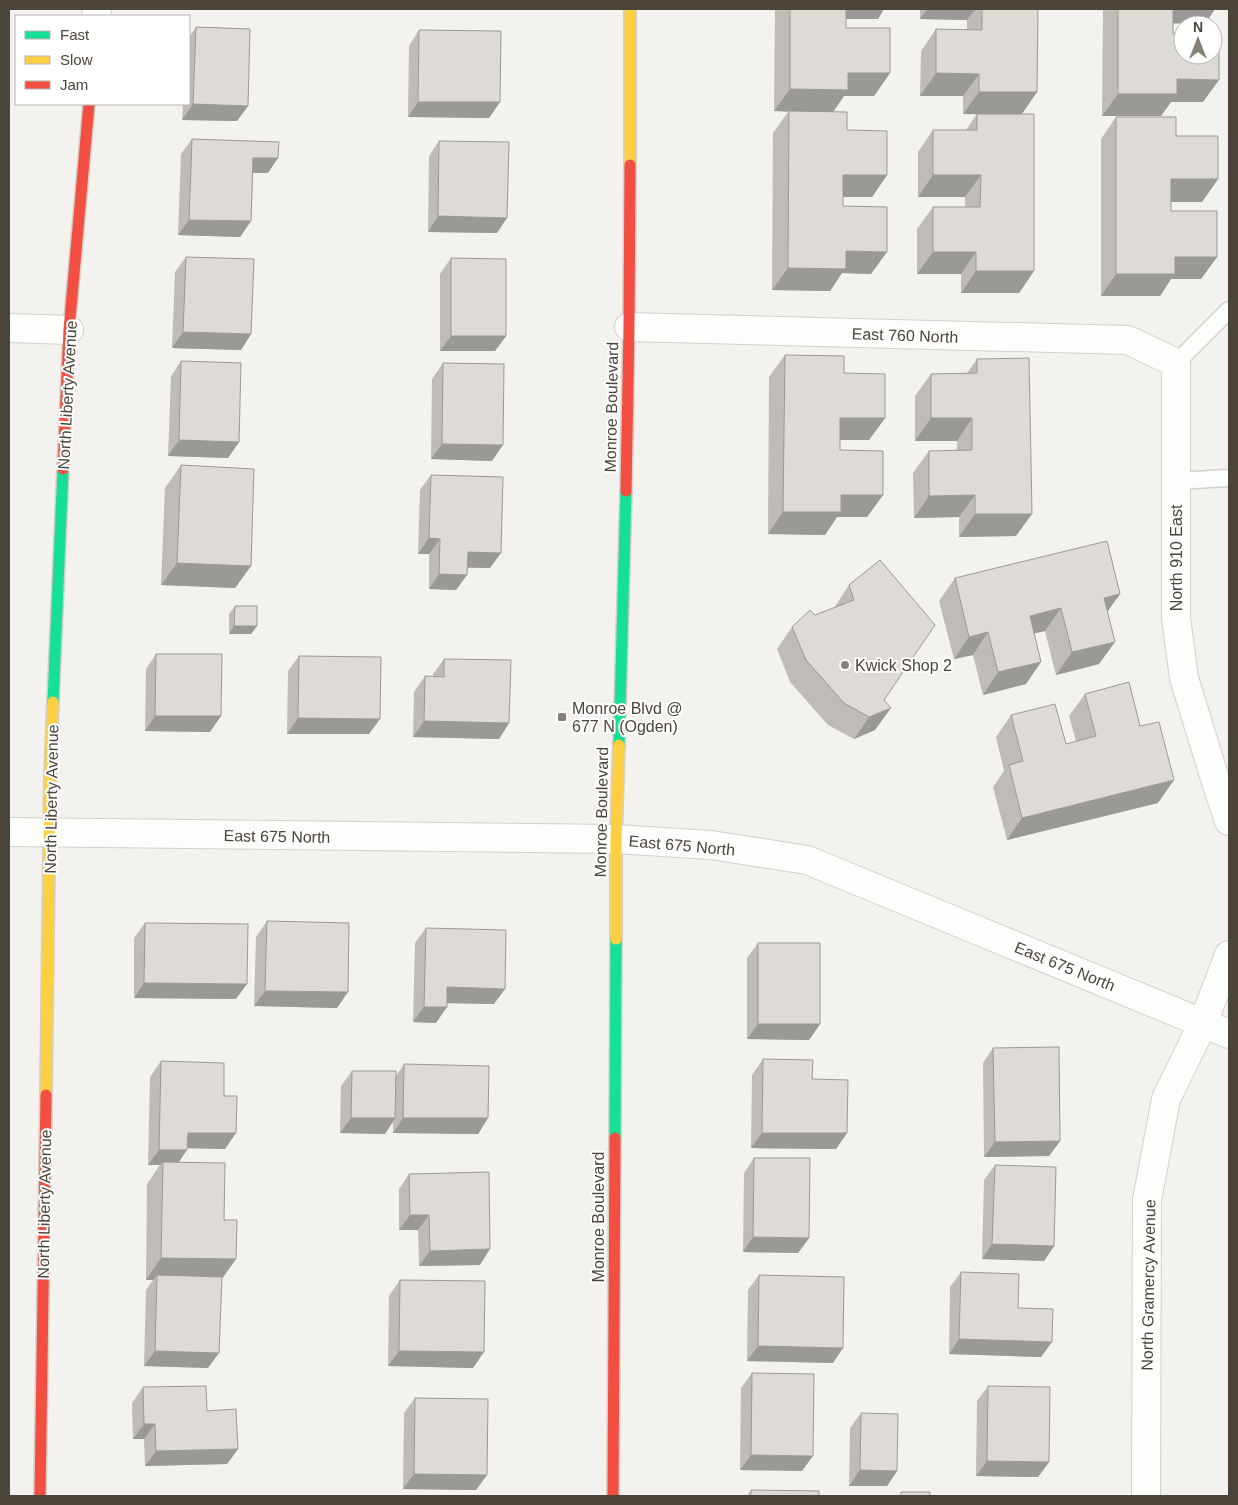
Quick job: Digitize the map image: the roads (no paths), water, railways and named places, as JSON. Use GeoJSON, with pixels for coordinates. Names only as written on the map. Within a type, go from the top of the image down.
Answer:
{"type":"FeatureCollection","features":[{"type":"Feature","properties":{"kind":"street","name":"Monroe Boulevard"},"geometry":{"type":"LineString","coordinates":[[613,1496],[616,839],[622,663],[629,327],[630,9]]}},
{"type":"Feature","properties":{"kind":"street","name":"North Liberty Avenue"},"geometry":{"type":"LineString","coordinates":[[40,1496],[51,766],[69,330],[89,105]]}},
{"type":"Feature","properties":{"kind":"street","name":"East 760 North"},"geometry":{"type":"LineString","coordinates":[[629,327],[1128,340],[1176,363]]}},
{"type":"Feature","properties":{"kind":"street"},"geometry":{"type":"LineString","coordinates":[[9,328],[69,330]]}},
{"type":"Feature","properties":{"kind":"street","name":"North 910 East"},"geometry":{"type":"LineString","coordinates":[[1176,363],[1176,618],[1184,678],[1229,821]]}},
{"type":"Feature","properties":{"kind":"street","name":"East 675 North"},"geometry":{"type":"LineString","coordinates":[[9,832],[616,839],[710,845],[807,860],[1229,1034]]}},
{"type":"Feature","properties":{"kind":"street"},"geometry":{"type":"LineString","coordinates":[[1203,1023],[1229,955]]}},
{"type":"Feature","properties":{"kind":"street","name":"North Gramercy Avenue"},"geometry":{"type":"LineString","coordinates":[[1146,1496],[1147,1200],[1166,1099],[1203,1023]]}},
{"type":"Feature","properties":{"kind":"lane"},"geometry":{"type":"LineString","coordinates":[[1176,363],[1229,310]]}},
{"type":"Feature","properties":{"kind":"lane"},"geometry":{"type":"LineString","coordinates":[[1176,481],[1229,478]]}},
{"type":"Feature","properties":{"kind":"place","name":"Kwick Shop 2"},"geometry":{"type":"Point","coordinates":[845,665]}},
{"type":"Feature","properties":{"kind":"place","name":"Monroe Blvd @ 677 N (Ogden)"},"geometry":{"type":"Point","coordinates":[562,717]}}]}
